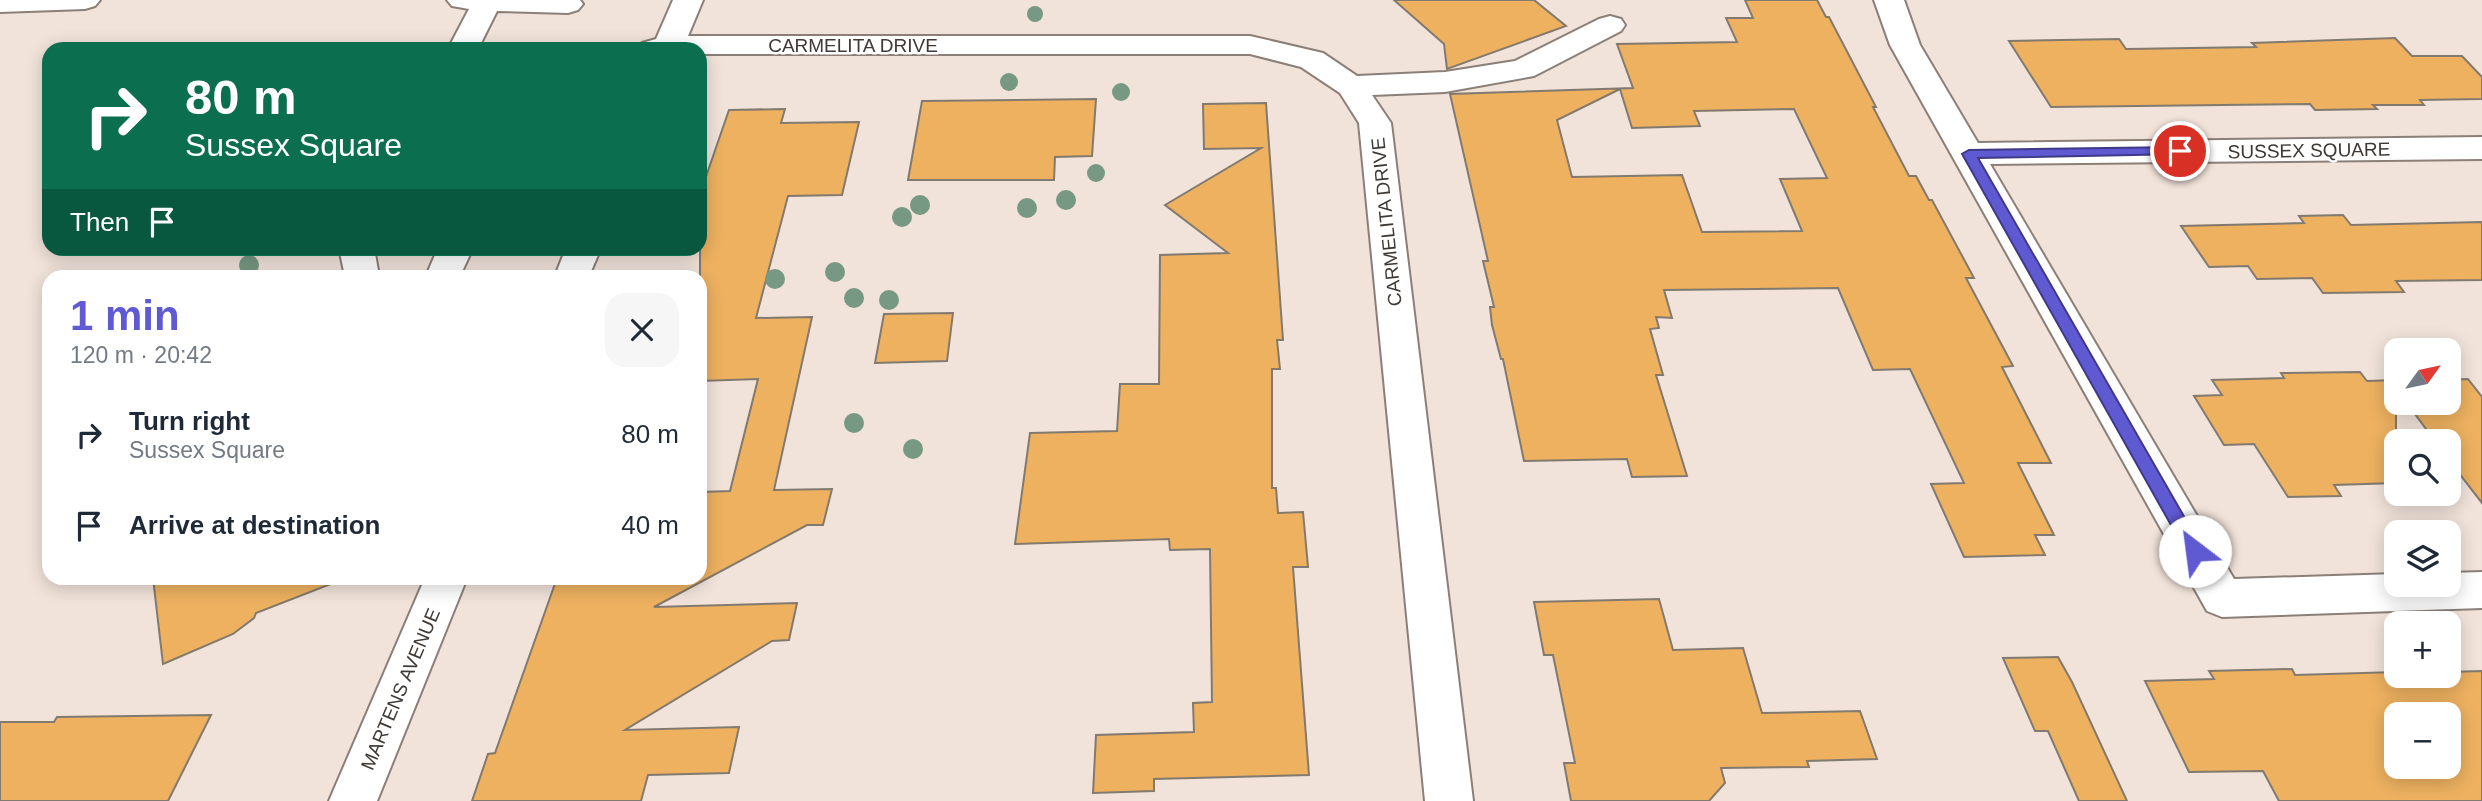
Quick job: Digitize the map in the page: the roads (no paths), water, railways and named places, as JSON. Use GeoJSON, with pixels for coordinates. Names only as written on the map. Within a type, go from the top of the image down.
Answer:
{"type":"FeatureCollection","features":[{"type":"Feature","properties":{"kind":"street"},"geometry":{"type":"LineString","coordinates":[[0,3],[85,0]]}},
{"type":"Feature","properties":{"kind":"street"},"geometry":{"type":"LineString","coordinates":[[666,42],[688,0]]}},
{"type":"Feature","properties":{"kind":"street"},"geometry":{"type":"LineString","coordinates":[[1889,0],[1906,45],[2222,598],[2482,590]]}},
{"type":"Feature","properties":{"kind":"street"},"geometry":{"type":"LineString","coordinates":[[465,42],[474,1],[568,4]]}},
{"type":"Feature","properties":{"kind":"street"},"geometry":{"type":"LineString","coordinates":[[1351,86],[1445,82],[1523,69],[1610,25]]}},
{"type":"Feature","properties":{"kind":"street","name":"CARMELITA DRIVE"},"geometry":{"type":"LineString","coordinates":[[707,48],[1250,45],[1312,60],[1351,86],[1375,123],[1449,801]]}},
{"type":"Feature","properties":{"kind":"street","name":"SUSSEX SQUARE"},"geometry":{"type":"LineString","coordinates":[[1969,154],[2482,148]]}},
{"type":"Feature","properties":{"kind":"street","name":"MARTENS AVENUE"},"geometry":{"type":"LineString","coordinates":[[353,801],[443,585]]}}]}
